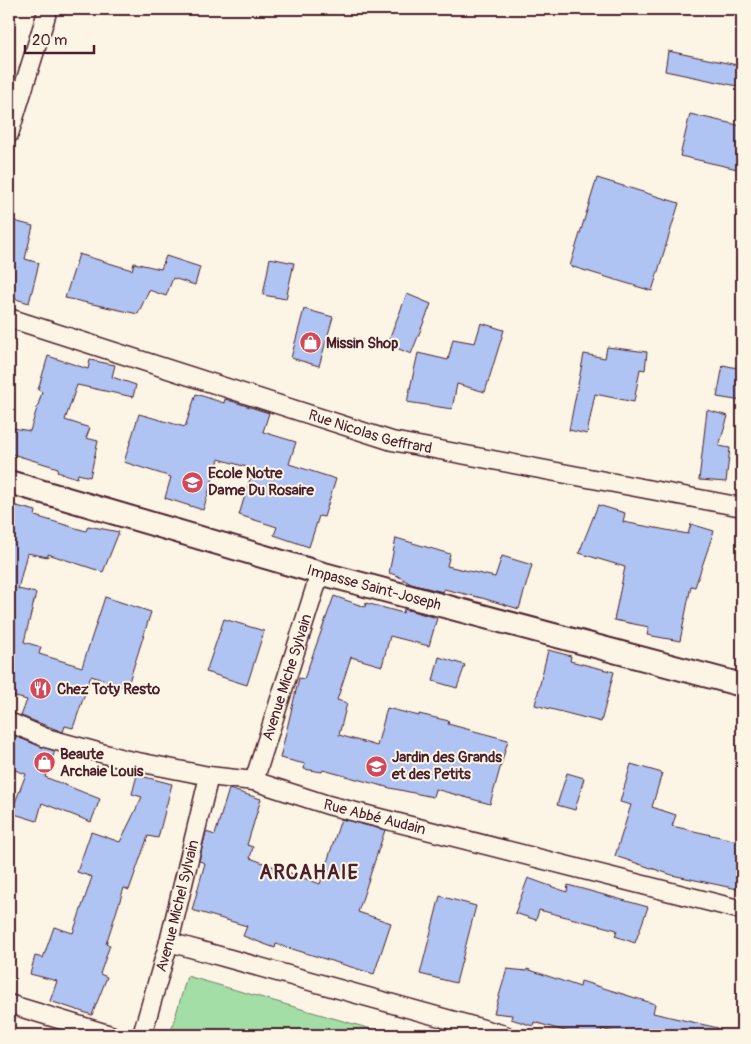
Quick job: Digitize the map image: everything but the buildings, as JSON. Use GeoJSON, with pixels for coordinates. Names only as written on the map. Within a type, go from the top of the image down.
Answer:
{"type":"FeatureCollection","features":[{"type":"Feature","properties":{"kind":"street"},"geometry":{"type":"LineString","coordinates":[[9,134],[48,9]]}},
{"type":"Feature","properties":{"kind":"street","name":"Rue Nicolas Geffrard"},"geometry":{"type":"LineString","coordinates":[[9,318],[392,441],[742,507]]}},
{"type":"Feature","properties":{"kind":"street","name":"Impasse Saint-Joseph"},"geometry":{"type":"LineString","coordinates":[[9,482],[320,573],[742,685]]}},
{"type":"Feature","properties":{"kind":"street","name":"Avenue Miche Sylvain"},"geometry":{"type":"LineString","coordinates":[[254,781],[320,573]]}},
{"type":"Feature","properties":{"kind":"street","name":"Rue Abbé Audain"},"geometry":{"type":"LineString","coordinates":[[9,722],[46,738],[123,759],[208,776],[254,781],[328,805],[742,910]]}},
{"type":"Feature","properties":{"kind":"street","name":"Avenue Michel Sylvain"},"geometry":{"type":"LineString","coordinates":[[142,1035],[168,942],[208,776]]}},
{"type":"Feature","properties":{"kind":"street"},"geometry":{"type":"LineString","coordinates":[[168,942],[505,1035]]}},
{"type":"Feature","properties":{"kind":"street"},"geometry":{"type":"LineString","coordinates":[[9,1004],[112,1035]]}},
{"type":"Feature","properties":{"kind":"green space"},"geometry":{"type":"Polygon","coordinates":[[[187,976],[392,1035],[170,1035],[187,976]]]}},
{"type":"Feature","properties":{"kind":"place","name":"Missin Shop"},"geometry":{"type":"Point","coordinates":[310,343]}},
{"type":"Feature","properties":{"kind":"place","name":"Ecole Notre Dame Du Rosaire"},"geometry":{"type":"Point","coordinates":[192,482]}},
{"type":"Feature","properties":{"kind":"place","name":"Chez Toty Resto"},"geometry":{"type":"Point","coordinates":[41,689]}},
{"type":"Feature","properties":{"kind":"place","name":"Beaute Archaie Louis"},"geometry":{"type":"Point","coordinates":[44,763]}},
{"type":"Feature","properties":{"kind":"place","name":"Jardin des Grands et des Petits"},"geometry":{"type":"Point","coordinates":[376,766]}},
{"type":"Feature","properties":{"kind":"district","name":"ARCAHAIE"},"geometry":{"type":"Point","coordinates":[309,872]}}]}
